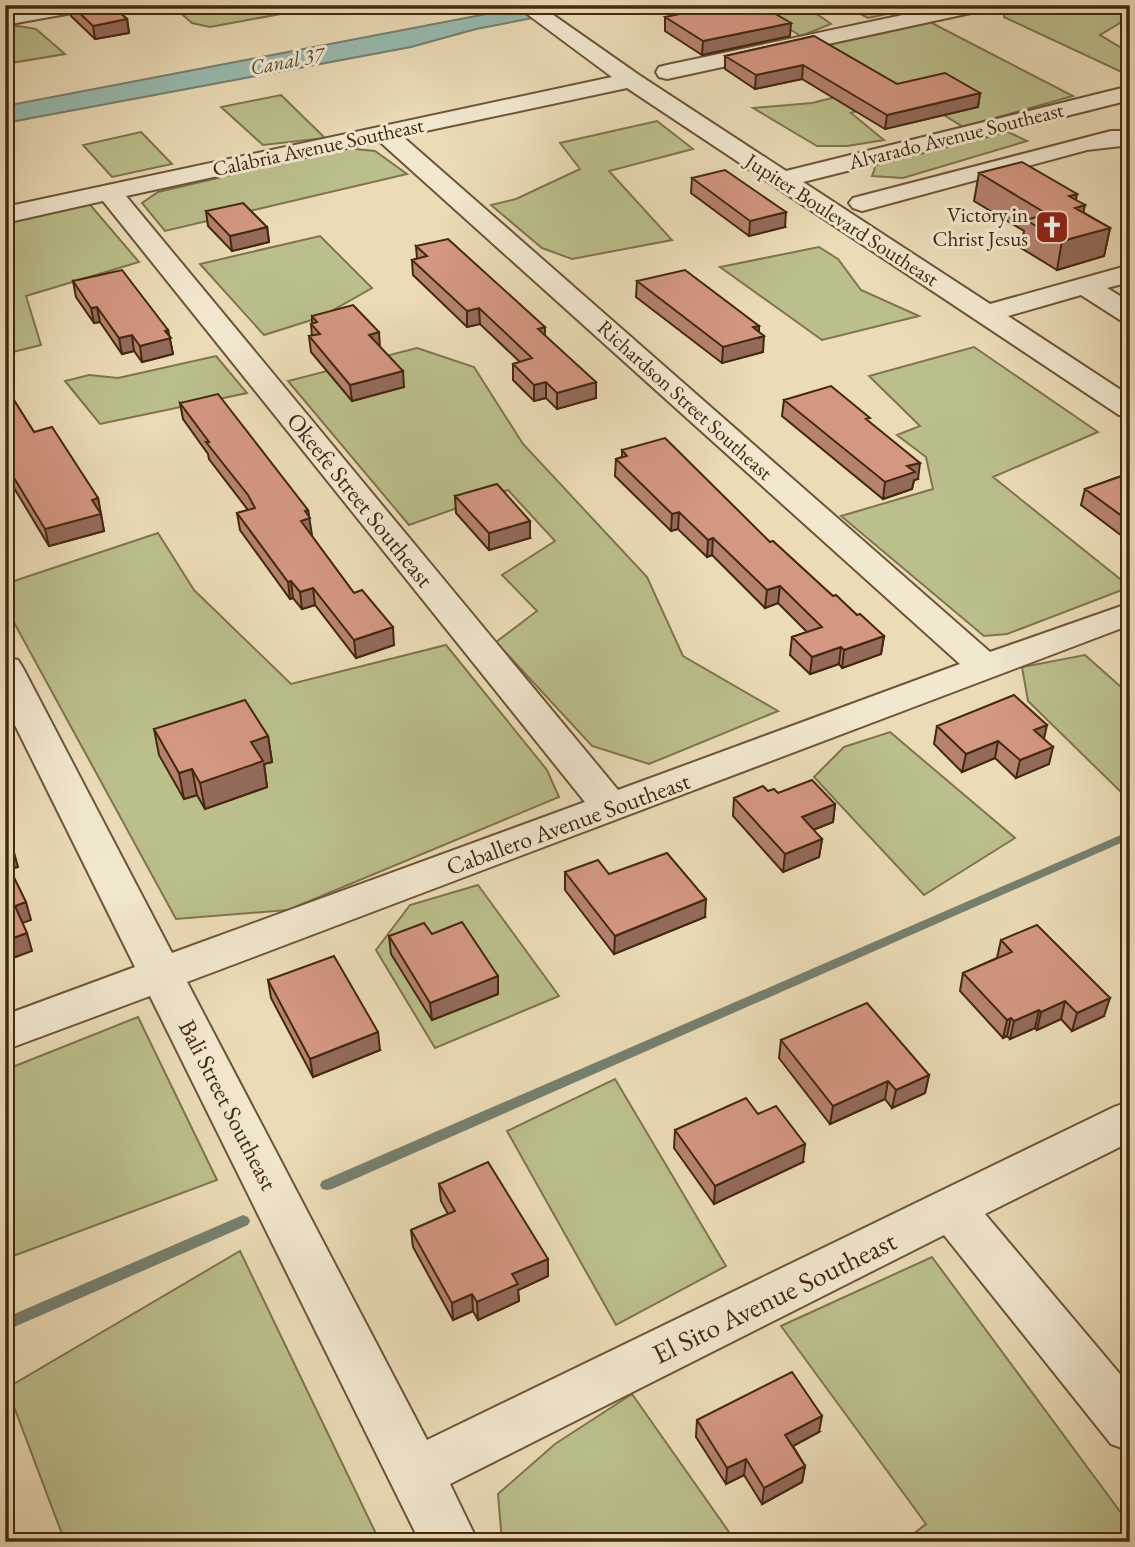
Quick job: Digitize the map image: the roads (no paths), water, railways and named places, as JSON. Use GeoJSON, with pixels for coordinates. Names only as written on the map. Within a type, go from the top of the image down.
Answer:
{"type":"FeatureCollection","features":[{"type":"Feature","properties":{"kind":"street"},"geometry":{"type":"LineString","coordinates":[[5,19],[83,5]]}},
{"type":"Feature","properties":{"kind":"street","name":"Jupiter Boulevard Southeast"},"geometry":{"type":"LineString","coordinates":[[525,5],[631,80],[787,169],[1000,303],[1130,390]]}},
{"type":"Feature","properties":{"kind":"street"},"geometry":{"type":"LineString","coordinates":[[667,72],[980,5]]}},
{"type":"Feature","properties":{"kind":"street"},"geometry":{"type":"LineString","coordinates":[[646,58],[690,88]]}},
{"type":"Feature","properties":{"kind":"street","name":"Calabria Avenue Southeast"},"geometry":{"type":"LineString","coordinates":[[5,215],[631,80]]}},
{"type":"Feature","properties":{"kind":"street","name":"Alvarado Avenue Southeast"},"geometry":{"type":"LineString","coordinates":[[814,172],[1130,93]]}},
{"type":"Feature","properties":{"kind":"street"},"geometry":{"type":"LineString","coordinates":[[1011,122],[1061,150]]}},
{"type":"Feature","properties":{"kind":"street","name":"Richardson Street Southeast"},"geometry":{"type":"LineString","coordinates":[[384,133],[986,668]]}},
{"type":"Feature","properties":{"kind":"street"},"geometry":{"type":"LineString","coordinates":[[862,203],[1061,150],[1111,138],[1130,138]]}},
{"type":"Feature","properties":{"kind":"street","name":"Jupiter Boulevard Southeast"},"geometry":{"type":"LineString","coordinates":[[787,169],[814,172],[885,218]]}},
{"type":"Feature","properties":{"kind":"street","name":"Okeefe Street Southeast"},"geometry":{"type":"LineString","coordinates":[[109,192],[611,808]]}},
{"type":"Feature","properties":{"kind":"street"},"geometry":{"type":"LineString","coordinates":[[1000,303],[1085,286],[1130,273]]}},
{"type":"Feature","properties":{"kind":"street"},"geometry":{"type":"LineString","coordinates":[[1085,286],[1130,314]]}},
{"type":"Feature","properties":{"kind":"street","name":"Jupiter Boulevard Southeast"},"geometry":{"type":"LineString","coordinates":[[1000,303],[1130,409]]}},
{"type":"Feature","properties":{"kind":"street","name":"Caballero Avenue Southeast"},"geometry":{"type":"LineString","coordinates":[[5,1032],[1130,612]]}},
{"type":"Feature","properties":{"kind":"street","name":"Bali Street Southeast"},"geometry":{"type":"LineString","coordinates":[[5,668],[450,1542]]}},
{"type":"Feature","properties":{"kind":"street","name":"El Sito Avenue Southeast"},"geometry":{"type":"LineString","coordinates":[[416,1473],[1130,1120]]}},
{"type":"Feature","properties":{"kind":"street"},"geometry":{"type":"LineString","coordinates":[[952,1210],[1130,1426]]}},
{"type":"Feature","properties":{"kind":"water","name":"Canal 37"},"geometry":{"type":"Polygon","coordinates":[[[534,5],[600,5],[476,29],[411,47],[5,123],[5,106],[534,5]]]}},
{"type":"Feature","properties":{"kind":"waterway"},"geometry":{"type":"LineString","coordinates":[[327,1185],[1130,835]]}},
{"type":"Feature","properties":{"kind":"waterway"},"geometry":{"type":"LineString","coordinates":[[5,1325],[243,1221]]}},
{"type":"Feature","properties":{"kind":"place","name":"Victory in Christ Jesus"},"geometry":{"type":"Point","coordinates":[1052,227]}}]}
